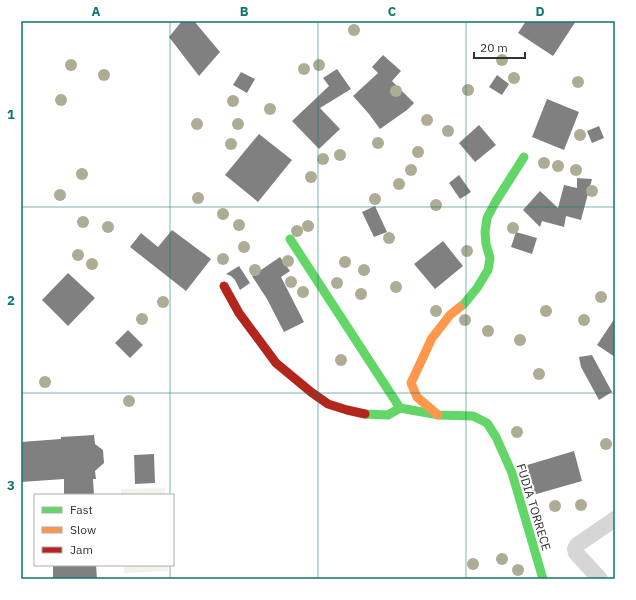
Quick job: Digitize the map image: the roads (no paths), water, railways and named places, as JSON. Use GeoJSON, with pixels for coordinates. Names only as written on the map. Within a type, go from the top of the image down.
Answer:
{"type":"FeatureCollection","features":[{"type":"Feature","properties":{"kind":"street"},"geometry":{"type":"LineString","coordinates":[[439,415],[417,397],[411,382],[432,338],[450,315],[464,304],[477,288],[488,270],[490,258],[486,244],[485,232],[487,218],[496,201],[524,158]]}},
{"type":"Feature","properties":{"kind":"street"},"geometry":{"type":"LineString","coordinates":[[224,286],[239,313],[276,363],[328,404],[367,414],[388,415],[400,408],[290,239]]}},
{"type":"Feature","properties":{"kind":"street","name":"FUDIA TORRECE"},"geometry":{"type":"LineString","coordinates":[[400,408],[439,415],[473,416],[487,423],[496,437],[512,473],[543,579]]}},
{"type":"Feature","properties":{"kind":"street"},"geometry":{"type":"LineString","coordinates":[[600,579],[576,553],[576,549],[577,545],[615,519]]}}]}
